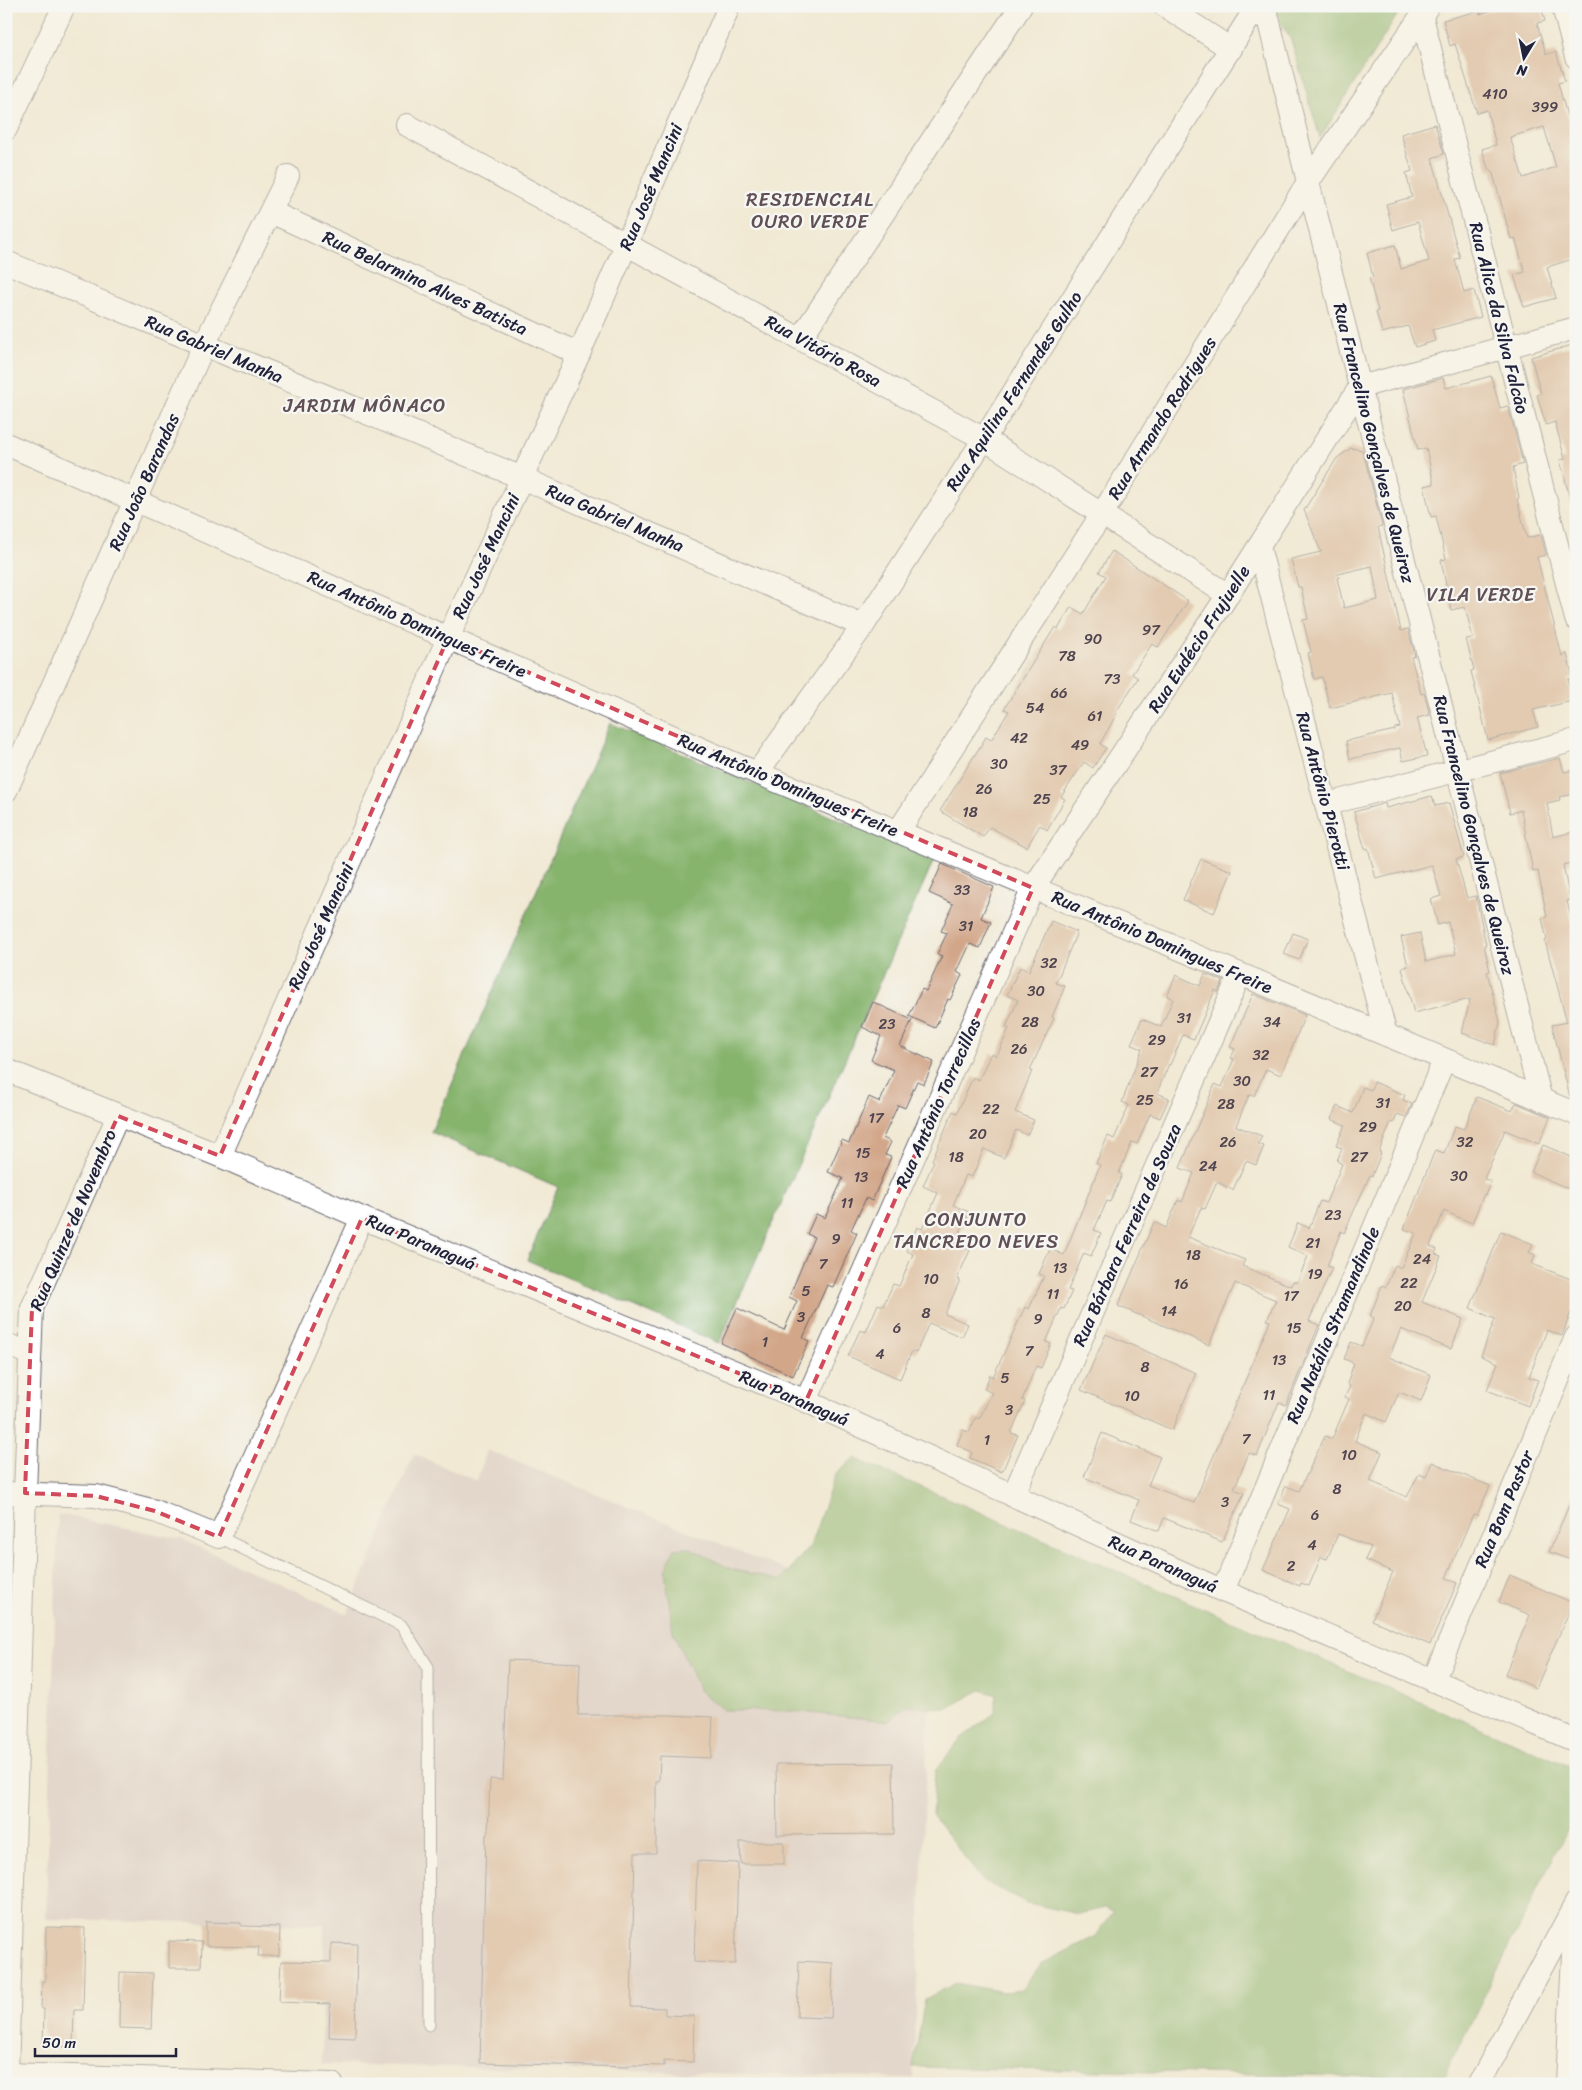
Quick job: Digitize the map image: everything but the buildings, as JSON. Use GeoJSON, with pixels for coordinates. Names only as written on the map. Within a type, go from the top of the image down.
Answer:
{"type":"FeatureCollection","features":[{"type":"Feature","properties":{"kind":"street"},"geometry":{"type":"LineString","coordinates":[[6,129],[64,6]]}},
{"type":"Feature","properties":{"kind":"street"},"geometry":{"type":"LineString","coordinates":[[800,339],[1021,6]]}},
{"type":"Feature","properties":{"kind":"street"},"geometry":{"type":"LineString","coordinates":[[1166,6],[1231,49]]}},
{"type":"Feature","properties":{"kind":"street"},"geometry":{"type":"LineString","coordinates":[[1198,6],[1202,30]]}},
{"type":"Feature","properties":{"kind":"street"},"geometry":{"type":"LineString","coordinates":[[1563,6],[1576,57]]}},
{"type":"Feature","properties":{"kind":"street","name":"Rua José Mancini"},"geometry":{"type":"LineString","coordinates":[[220,1156],[448,638],[579,354],[728,11]]}},
{"type":"Feature","properties":{"kind":"street","name":"Rua Armando Rodrigues"},"geometry":{"type":"LineString","coordinates":[[898,832],[1102,514],[1308,182],[1425,11]]}},
{"type":"Feature","properties":{"kind":"street","name":"Rua Alice da Silva Falcão"},"geometry":{"type":"LineString","coordinates":[[1425,11],[1506,346],[1576,619]]}},
{"type":"Feature","properties":{"kind":"street","name":"Rua Aquilina Fernandes Gulho"},"geometry":{"type":"LineString","coordinates":[[757,773],[863,626],[984,439],[1250,17],[1259,15],[1268,18]]}},
{"type":"Feature","properties":{"kind":"street","name":"Rua Francelino Gonçalves de Queiroz"},"geometry":{"type":"LineString","coordinates":[[1268,18],[1541,1100]]}},
{"type":"Feature","properties":{"kind":"street","name":"Rua Vitório Rosa"},"geometry":{"type":"LineString","coordinates":[[407,125],[984,439],[1228,595]]}},
{"type":"Feature","properties":{"kind":"street","name":"Rua João Barandas"},"geometry":{"type":"LineString","coordinates":[[6,791],[204,345],[288,176]]}},
{"type":"Feature","properties":{"kind":"street","name":"Rua Belarmino Alves Batista"},"geometry":{"type":"LineString","coordinates":[[271,212],[579,354]]}},
{"type":"Feature","properties":{"kind":"street","name":"Rua Gabriel Manha"},"geometry":{"type":"LineString","coordinates":[[6,262],[522,478],[863,626]]}},
{"type":"Feature","properties":{"kind":"street"},"geometry":{"type":"LineString","coordinates":[[1360,387],[1576,328]]}},
{"type":"Feature","properties":{"kind":"street","name":"Rua Eudécio Frujuelle"},"geometry":{"type":"LineString","coordinates":[[1033,888],[1228,595],[1360,387]]}},
{"type":"Feature","properties":{"kind":"street","name":"Rua Antônio Domingues Freire"},"geometry":{"type":"LineString","coordinates":[[6,444],[757,773],[1576,1114]]}},
{"type":"Feature","properties":{"kind":"street","name":"Rua Antônio Pierotti"},"geometry":{"type":"LineString","coordinates":[[1259,547],[1386,1035]]}},
{"type":"Feature","properties":{"kind":"street"},"geometry":{"type":"LineString","coordinates":[[1327,804],[1458,772],[1576,740]]}},
{"type":"Feature","properties":{"kind":"street","name":"Rua Antônio Torrecillas"},"geometry":{"type":"LineString","coordinates":[[806,1401],[1033,888]]}},
{"type":"Feature","properties":{"kind":"street","name":"Rua Bárbara Ferreira de Souza"},"geometry":{"type":"LineString","coordinates":[[1013,1496],[1240,974]]}},
{"type":"Feature","properties":{"kind":"street","name":"Rua Natália Stramandinole"},"geometry":{"type":"LineString","coordinates":[[1223,1591],[1444,1060]]}},
{"type":"Feature","properties":{"kind":"street","name":"Rua Paranaguá"},"geometry":{"type":"LineString","coordinates":[[6,1070],[220,1156],[362,1218],[806,1401],[1223,1591],[1576,1742]]}},
{"type":"Feature","properties":{"kind":"street","name":"Rua Quinze de Novembro"},"geometry":{"type":"LineString","coordinates":[[7,2074],[15,1493],[30,1354],[32,1308],[118,1116]]}},
{"type":"Feature","properties":{"kind":"street"},"geometry":{"type":"LineString","coordinates":[[15,1493],[96,1496],[155,1511],[219,1537],[362,1218]]}},
{"type":"Feature","properties":{"kind":"street","name":"Rua Bom Pastor"},"geometry":{"type":"LineString","coordinates":[[1433,1681],[1576,1337]]}},
{"type":"Feature","properties":{"kind":"street"},"geometry":{"type":"LineString","coordinates":[[6,1344],[30,1354]]}},
{"type":"Feature","properties":{"kind":"street"},"geometry":{"type":"LineString","coordinates":[[1479,2084],[1575,1904]]}},
{"type":"Feature","properties":{"kind":"street"},"geometry":{"type":"LineString","coordinates":[[1567,2084],[1575,1904]]}},
{"type":"Feature","properties":{"kind":"street"},"geometry":{"type":"LineString","coordinates":[[7,2074],[332,2084]]}},
{"type":"Feature","properties":{"kind":"lane"},"geometry":{"type":"LineString","coordinates":[[219,1537],[401,1625],[428,1667],[430,2025]]}},
{"type":"Feature","properties":{"kind":"highlighted area"},"geometry":{"type":"Polygon","coordinates":[[[448,638],[1033,888],[806,1401],[362,1218],[219,1537],[155,1511],[96,1496],[25,1493],[32,1308],[118,1116],[220,1156],[448,638]]]}},
{"type":"Feature","properties":{"kind":"shaded area"},"geometry":{"type":"Polygon","coordinates":[[[487,1450],[932,1629],[913,2078],[322,2064],[324,1925],[46,1919],[58,1514],[181,1539],[347,1614],[414,1454],[477,1481],[487,1450]]]}},
{"type":"Feature","properties":{"kind":"green space"},"geometry":{"type":"Polygon","coordinates":[[[1270,6],[1403,6],[1320,138],[1291,40],[1270,6]]]}},
{"type":"Feature","properties":{"kind":"green space"},"geometry":{"type":"Polygon","coordinates":[[[610,723],[934,860],[719,1343],[527,1260],[558,1187],[431,1132],[610,723]]]}},
{"type":"Feature","properties":{"kind":"green space"},"geometry":{"type":"Polygon","coordinates":[[[854,1458],[1576,1769],[1576,1813],[1443,2078],[913,2067],[925,1999],[956,1983],[1004,1992],[1021,1990],[1041,1964],[1096,1936],[1113,1912],[1105,1908],[1078,1914],[1027,1903],[982,1880],[932,1815],[935,1771],[960,1739],[995,1713],[996,1695],[981,1690],[946,1709],[907,1705],[889,1721],[790,1711],[723,1710],[699,1690],[673,1632],[665,1571],[674,1549],[690,1548],[731,1569],[781,1580],[810,1546],[835,1475],[854,1458]]]}},
{"type":"Feature","properties":{"kind":"district","name":"RESIDENCIAL OURO VERDE"},"geometry":{"type":"Point","coordinates":[810,210]}},
{"type":"Feature","properties":{"kind":"district","name":"JARDIM MÔNACO"},"geometry":{"type":"Point","coordinates":[365,405]}},
{"type":"Feature","properties":{"kind":"district","name":"VILA VERDE"},"geometry":{"type":"Point","coordinates":[1481,594]}},
{"type":"Feature","properties":{"kind":"district","name":"CONJUNTO TANCREDO NEVES"},"geometry":{"type":"Point","coordinates":[976,1230]}}]}
